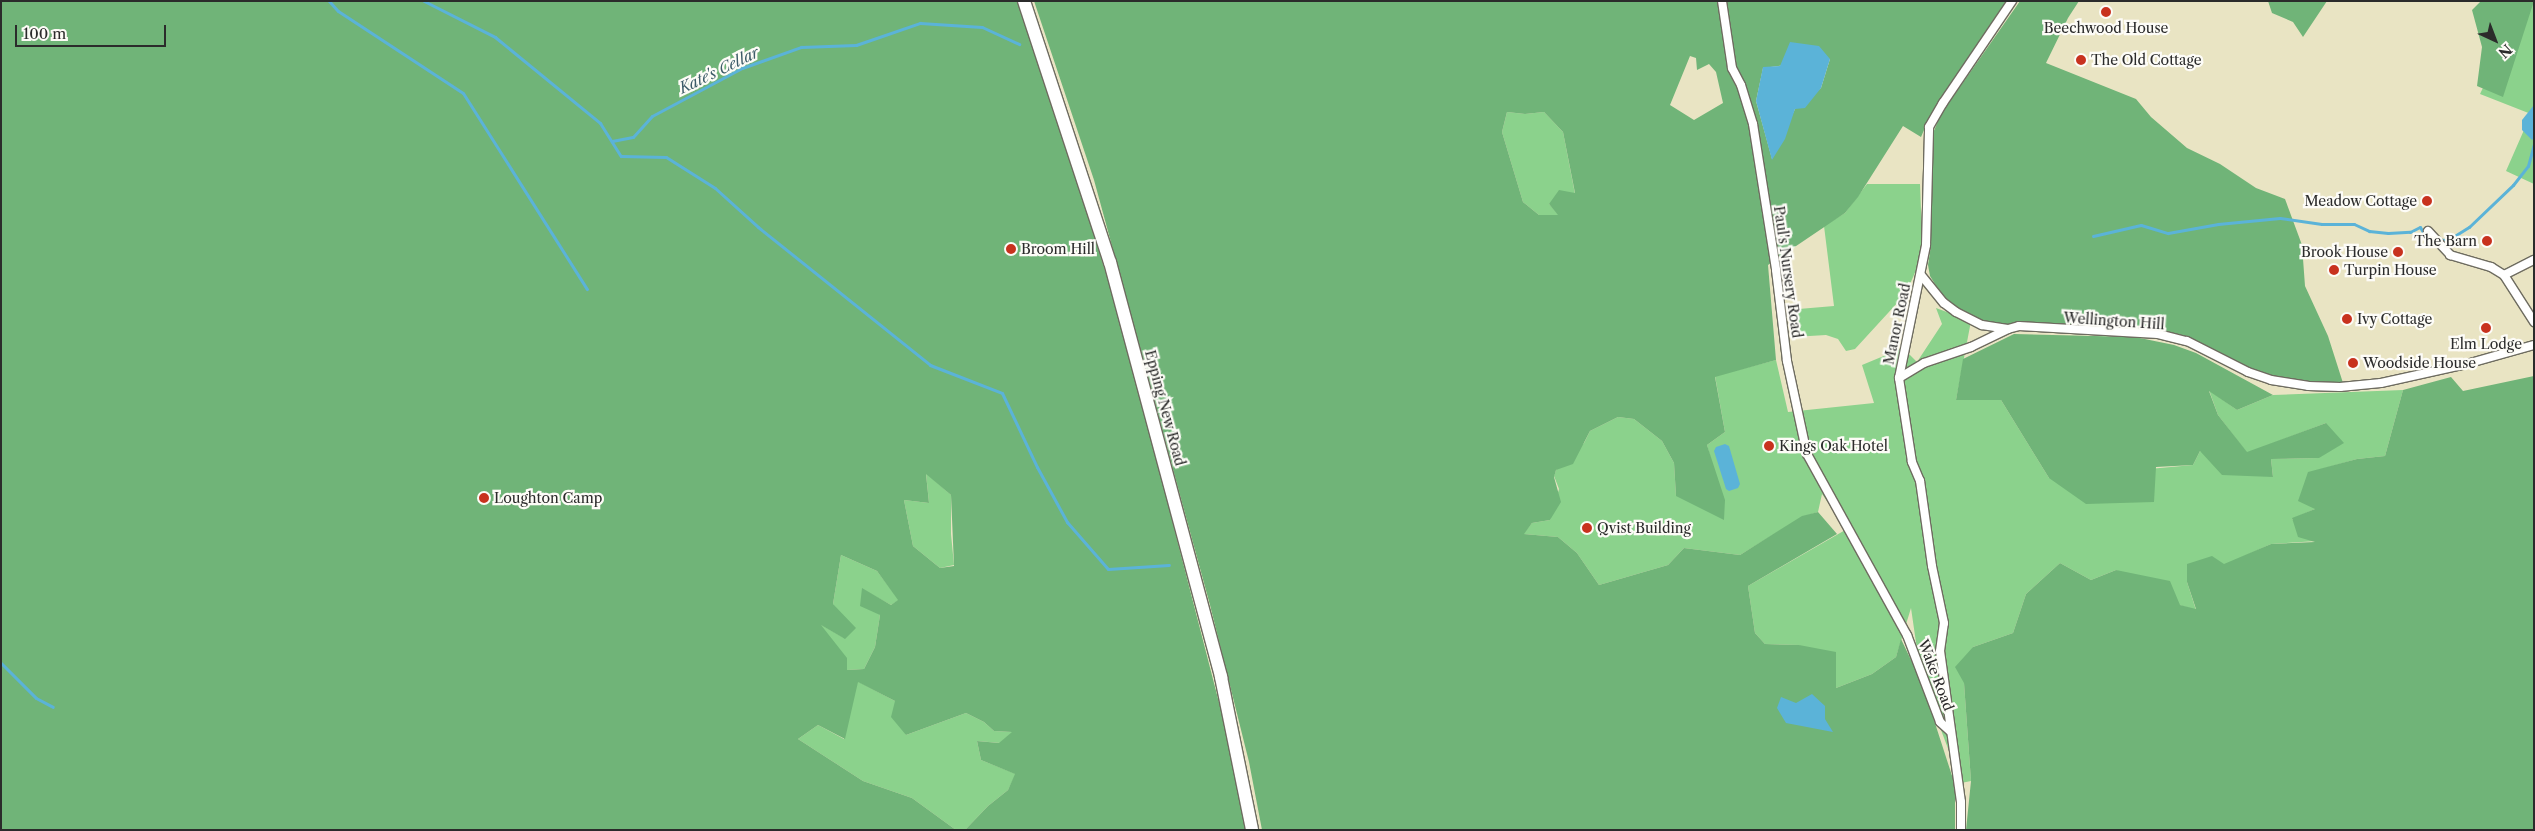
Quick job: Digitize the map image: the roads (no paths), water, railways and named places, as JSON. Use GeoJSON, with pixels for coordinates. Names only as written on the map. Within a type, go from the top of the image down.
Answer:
{"type":"FeatureCollection","features":[{"type":"Feature","properties":{"kind":"main road","name":"Epping New Road"},"geometry":{"type":"LineString","coordinates":[[1024,1],[1110,262],[1221,677],[1252,830]]}},
{"type":"Feature","properties":{"kind":"street","name":"Paul's Nursery Road"},"geometry":{"type":"LineString","coordinates":[[1722,1],[1732,68],[1742,85],[1753,124],[1776,270],[1787,360],[1800,424],[1808,454],[1853,538]]}},
{"type":"Feature","properties":{"kind":"street","name":"Manor Road"},"geometry":{"type":"LineString","coordinates":[[1950,731],[1940,652],[1944,623],[1932,566],[1920,481],[1912,462],[1898,378],[1926,246],[1929,128],[1943,103],[2012,1]]}},
{"type":"Feature","properties":{"kind":"street"},"geometry":{"type":"LineString","coordinates":[[2428,231],[2450,255],[2491,268],[2504,275],[2534,322]]}},
{"type":"Feature","properties":{"kind":"street"},"geometry":{"type":"LineString","coordinates":[[2504,275],[2534,260]]}},
{"type":"Feature","properties":{"kind":"street","name":"Wellington Hill"},"geometry":{"type":"LineString","coordinates":[[1920,275],[1944,303],[1956,312],[1982,325],[2008,329]]}},
{"type":"Feature","properties":{"kind":"street","name":"Wellington Hill"},"geometry":{"type":"LineString","coordinates":[[1898,378],[1924,363],[1971,347],[2008,329],[2019,326],[2158,334],[2187,341],[2248,372],[2271,380],[2308,386],[2340,387],[2380,383],[2463,365],[2534,345]]}},
{"type":"Feature","properties":{"kind":"street","name":"Wake Road"},"geometry":{"type":"LineString","coordinates":[[1853,538],[1867,558],[1907,635],[1940,722],[1950,731],[1961,802],[1961,830]]}},
{"type":"Feature","properties":{"kind":"water"},"geometry":{"type":"Polygon","coordinates":[[[1790,42],[1819,46],[1830,59],[1821,88],[1805,108],[1795,109],[1785,139],[1772,160],[1756,101],[1763,67],[1780,66],[1790,42]]]}},
{"type":"Feature","properties":{"kind":"water"},"geometry":{"type":"Polygon","coordinates":[[[2534,105],[2534,138],[2532,140],[2522,130],[2522,120],[2534,105]]]}},
{"type":"Feature","properties":{"kind":"water"},"geometry":{"type":"Polygon","coordinates":[[[1725,444],[1729,446],[1740,484],[1738,488],[1729,491],[1726,489],[1714,451],[1716,447],[1725,444]]]}},
{"type":"Feature","properties":{"kind":"water"},"geometry":{"type":"Polygon","coordinates":[[[1812,694],[1825,706],[1825,719],[1833,732],[1786,723],[1777,708],[1781,697],[1796,703],[1812,694]]]}},
{"type":"Feature","properties":{"kind":"waterway"},"geometry":{"type":"LineString","coordinates":[[329,1],[338,11],[463,93],[587,289]]}},
{"type":"Feature","properties":{"kind":"waterway"},"geometry":{"type":"LineString","coordinates":[[424,1],[495,37],[600,123],[621,156],[666,157],[715,188],[758,227],[930,365],[1002,393],[1037,467],[1067,522],[1108,569],[1169,565]]}},
{"type":"Feature","properties":{"kind":"waterway","name":"Kate's Cellar"},"geometry":{"type":"LineString","coordinates":[[612,141],[633,137],[652,116],[742,68],[801,47],[856,45],[920,23],[982,27],[1019,44]]}},
{"type":"Feature","properties":{"kind":"waterway"},"geometry":{"type":"LineString","coordinates":[[2093,236],[2141,225],[2168,233],[2218,224],[2280,218],[2322,224],[2354,224],[2369,231],[2388,233],[2410,232],[2420,227],[2427,239],[2448,240],[2469,227],[2513,185],[2528,166],[2534,144]]}},
{"type":"Feature","properties":{"kind":"waterway"},"geometry":{"type":"LineString","coordinates":[[1,663],[36,698],[53,707]]}},
{"type":"Feature","properties":{"kind":"place","name":"Beechwood House"},"geometry":{"type":"Point","coordinates":[2106,12]}},
{"type":"Feature","properties":{"kind":"place","name":"The Old Cottage"},"geometry":{"type":"Point","coordinates":[2081,60]}},
{"type":"Feature","properties":{"kind":"place","name":"Meadow Cottage"},"geometry":{"type":"Point","coordinates":[2427,201]}},
{"type":"Feature","properties":{"kind":"place","name":"The Barn"},"geometry":{"type":"Point","coordinates":[2487,241]}},
{"type":"Feature","properties":{"kind":"place","name":"Broom Hill"},"geometry":{"type":"Point","coordinates":[1011,249]}},
{"type":"Feature","properties":{"kind":"place","name":"Brook House"},"geometry":{"type":"Point","coordinates":[2398,252]}},
{"type":"Feature","properties":{"kind":"place","name":"Turpin House"},"geometry":{"type":"Point","coordinates":[2334,270]}},
{"type":"Feature","properties":{"kind":"place","name":"Ivy Cottage"},"geometry":{"type":"Point","coordinates":[2347,319]}},
{"type":"Feature","properties":{"kind":"place","name":"Elm Lodge"},"geometry":{"type":"Point","coordinates":[2486,328]}},
{"type":"Feature","properties":{"kind":"place","name":"Woodside House"},"geometry":{"type":"Point","coordinates":[2353,363]}},
{"type":"Feature","properties":{"kind":"place","name":"Kings Oak Hotel"},"geometry":{"type":"Point","coordinates":[1769,446]}},
{"type":"Feature","properties":{"kind":"place","name":"Loughton Camp"},"geometry":{"type":"Point","coordinates":[484,498]}},
{"type":"Feature","properties":{"kind":"place","name":"Qvist Building"},"geometry":{"type":"Point","coordinates":[1587,528]}}]}
